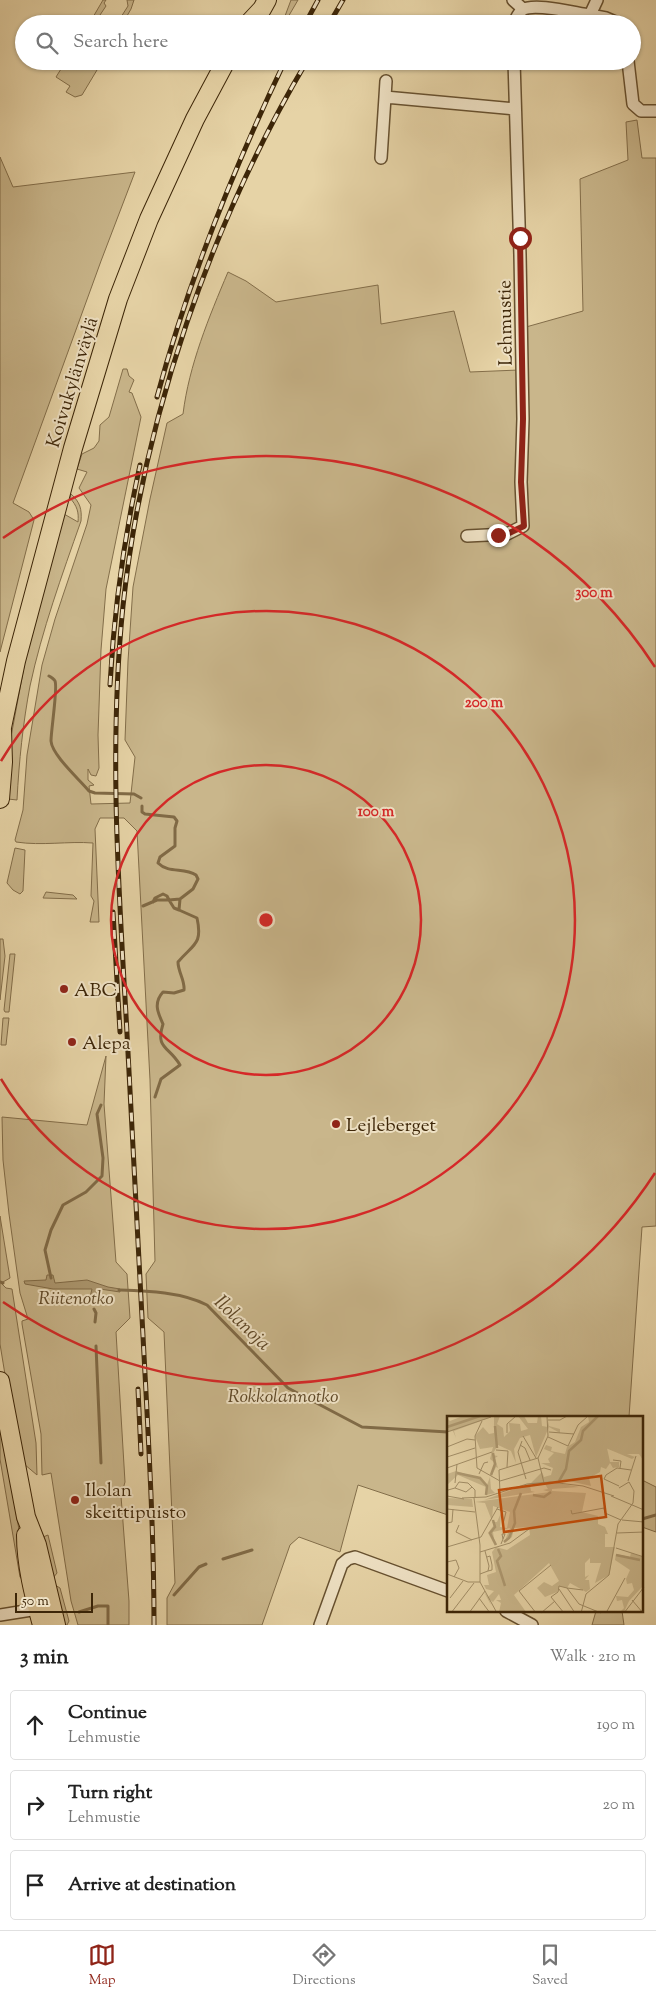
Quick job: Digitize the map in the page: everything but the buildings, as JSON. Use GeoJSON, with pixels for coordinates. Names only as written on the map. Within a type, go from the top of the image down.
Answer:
{"type":"FeatureCollection","features":[{"type":"Feature","properties":{"kind":"main road"},"geometry":{"type":"LineString","coordinates":[[249,15],[253,0]]}},
{"type":"Feature","properties":{"kind":"main road"},"geometry":{"type":"LineString","coordinates":[[256,15],[267,0]]}},
{"type":"Feature","properties":{"kind":"main road","name":"Koivukylänväylä"},"geometry":{"type":"LineString","coordinates":[[0,799],[3,762],[1,734],[16,661],[88,394],[118,299],[149,219],[195,119],[221,70]]}},
{"type":"Feature","properties":{"kind":"main road"},"geometry":{"type":"LineString","coordinates":[[0,1381],[26,1517],[37,1545],[44,1614],[56,1625]]}},
{"type":"Feature","properties":{"kind":"street"},"geometry":{"type":"LineString","coordinates":[[513,0],[523,10]]}},
{"type":"Feature","properties":{"kind":"street"},"geometry":{"type":"LineString","coordinates":[[518,15],[523,10],[534,7],[590,15],[597,0]]}},
{"type":"Feature","properties":{"kind":"street","name":"Lehmustie"},"geometry":{"type":"LineString","coordinates":[[466,536],[507,534],[524,526],[521,482],[523,419],[514,70]]}},
{"type":"Feature","properties":{"kind":"street"},"geometry":{"type":"LineString","coordinates":[[629,70],[633,104],[641,111],[656,111]]}},
{"type":"Feature","properties":{"kind":"street"},"geometry":{"type":"LineString","coordinates":[[381,158],[386,82]]}},
{"type":"Feature","properties":{"kind":"street"},"geometry":{"type":"LineString","coordinates":[[386,97],[515,109]]}},
{"type":"Feature","properties":{"kind":"street"},"geometry":{"type":"LineString","coordinates":[[320,1625],[342,1564],[348,1559],[355,1557],[447,1591]]}},
{"type":"Feature","properties":{"kind":"street"},"geometry":{"type":"LineString","coordinates":[[508,1612],[532,1625]]}},
{"type":"Feature","properties":{"kind":"street"},"geometry":{"type":"LineString","coordinates":[[0,1615],[44,1614]]}},
{"type":"Feature","properties":{"kind":"green space"},"geometry":{"type":"Polygon","coordinates":[[[103,0],[106,0],[104,3],[106,6],[100,15],[94,15],[103,0]]]}},
{"type":"Feature","properties":{"kind":"green space"},"geometry":{"type":"Polygon","coordinates":[[[127,0],[134,0],[128,15],[122,15],[128,6],[127,0]]]}},
{"type":"Feature","properties":{"kind":"green space"},"geometry":{"type":"Polygon","coordinates":[[[291,0],[298,0],[289,15],[285,15],[291,0]]]}},
{"type":"Feature","properties":{"kind":"green space"},"geometry":{"type":"Polygon","coordinates":[[[60,70],[97,70],[82,95],[75,97],[66,92],[70,86],[56,77],[60,70]]]}},
{"type":"Feature","properties":{"kind":"green space","name":"Rokkolannotko"},"geometry":{"type":"Polygon","coordinates":[[[637,120],[642,158],[656,158],[656,1226],[642,1227],[629,1416],[447,1416],[447,1515],[358,1485],[340,1552],[299,1537],[290,1545],[262,1625],[167,1625],[167,1598],[175,1583],[164,1332],[148,1318],[146,1274],[155,1261],[150,1080],[137,831],[124,818],[100,818],[95,829],[99,922],[90,922],[94,901],[91,896],[93,843],[35,844],[16,842],[15,840],[23,810],[27,755],[42,665],[55,619],[87,524],[91,505],[79,488],[87,472],[77,469],[82,454],[94,448],[99,441],[100,425],[109,417],[123,369],[127,369],[129,376],[134,380],[129,392],[132,393],[141,417],[106,589],[101,650],[98,735],[99,768],[96,776],[91,775],[88,769],[88,780],[94,785],[89,786],[91,804],[130,803],[135,757],[125,740],[133,587],[167,423],[183,414],[195,359],[228,272],[246,281],[276,302],[378,285],[381,324],[454,311],[470,372],[519,370],[526,327],[583,311],[580,179],[628,160],[626,122],[637,120]]]}},
{"type":"Feature","properties":{"kind":"green space"},"geometry":{"type":"Polygon","coordinates":[[[0,157],[13,187],[135,172],[13,503],[29,512],[34,520],[0,652],[0,157]]]}},
{"type":"Feature","properties":{"kind":"green space"},"geometry":{"type":"Polygon","coordinates":[[[71,494],[80,506],[81,521],[46,623],[30,686],[25,714],[17,800],[8,799],[8,753],[26,656],[64,514],[78,522],[78,512],[70,498],[71,494]]]}},
{"type":"Feature","properties":{"kind":"green space"},"geometry":{"type":"Polygon","coordinates":[[[15,848],[25,850],[23,891],[20,894],[7,883],[15,848]]]}},
{"type":"Feature","properties":{"kind":"green space"},"geometry":{"type":"Polygon","coordinates":[[[46,892],[73,895],[77,899],[43,898],[46,892]]]}},
{"type":"Feature","properties":{"kind":"green space"},"geometry":{"type":"Polygon","coordinates":[[[0,939],[3,939],[5,956],[0,1000],[0,939]]]}},
{"type":"Feature","properties":{"kind":"green space"},"geometry":{"type":"Polygon","coordinates":[[[10,954],[15,954],[9,1012],[5,1012],[4,1010],[10,954]]]}},
{"type":"Feature","properties":{"kind":"green space"},"geometry":{"type":"Polygon","coordinates":[[[3,1018],[9,1018],[6,1045],[1,1045],[3,1018]]]}},
{"type":"Feature","properties":{"kind":"green space","name":"Riitenotko"},"geometry":{"type":"Polygon","coordinates":[[[106,1056],[104,1104],[116,1262],[127,1274],[130,1318],[116,1332],[125,1482],[121,1496],[129,1625],[78,1625],[71,1601],[51,1473],[42,1475],[41,1434],[22,1324],[22,1321],[28,1319],[20,1293],[9,1214],[3,1160],[2,1117],[87,1125],[106,1056]]]}},
{"type":"Feature","properties":{"kind":"green space"},"geometry":{"type":"Polygon","coordinates":[[[0,1216],[10,1278],[2,1284],[6,1288],[12,1289],[36,1443],[37,1475],[24,1464],[17,1448],[0,1344],[0,1216]]]}},
{"type":"Feature","properties":{"kind":"green space"},"geometry":{"type":"Polygon","coordinates":[[[0,1420],[27,1576],[24,1582],[20,1577],[0,1459],[0,1420]]]}},
{"type":"Feature","properties":{"kind":"green space"},"geometry":{"type":"Polygon","coordinates":[[[644,1481],[656,1487],[656,1532],[644,1528],[644,1481]]]}},
{"type":"Feature","properties":{"kind":"green space"},"geometry":{"type":"Polygon","coordinates":[[[48,1535],[57,1573],[53,1578],[48,1570],[43,1537],[48,1535]]]}},
{"type":"Feature","properties":{"kind":"green space"},"geometry":{"type":"Polygon","coordinates":[[[55,1585],[60,1588],[69,1621],[67,1625],[62,1625],[55,1585]]]}},
{"type":"Feature","properties":{"kind":"green space"},"geometry":{"type":"Polygon","coordinates":[[[596,1612],[622,1612],[624,1625],[592,1625],[596,1612]]]}},
{"type":"Feature","properties":{"kind":"shaded area"},"geometry":{"type":"Polygon","coordinates":[[[47,1275],[53,1275],[55,1283],[87,1280],[120,1289],[120,1292],[100,1289],[102,1296],[94,1295],[90,1297],[92,1289],[53,1289],[25,1284],[24,1281],[46,1280],[47,1275]]]}},
{"type":"Feature","properties":{"kind":"waterway","name":"Ilolanoja"},"geometry":{"type":"LineString","coordinates":[[49,676],[55,681],[56,685],[51,741],[61,760],[89,791],[95,793],[134,794],[141,798]]}},
{"type":"Feature","properties":{"kind":"waterway","name":"Ilolanoja"},"geometry":{"type":"LineString","coordinates":[[142,806],[142,812],[145,814],[174,817],[177,821],[175,846],[160,857],[158,863],[172,870],[187,871],[196,875],[198,879],[193,889],[180,899],[179,910],[197,918],[199,927],[198,939],[178,962],[184,990],[174,993],[163,992],[157,1004],[163,1024],[161,1032],[162,1043],[180,1065],[161,1079],[155,1097]]}},
{"type":"Feature","properties":{"kind":"waterway"},"geometry":{"type":"LineString","coordinates":[[153,902],[155,898],[163,894],[169,900],[180,899]]}},
{"type":"Feature","properties":{"kind":"waterway"},"geometry":{"type":"LineString","coordinates":[[143,906],[157,900],[169,900],[174,908],[179,910]]}},
{"type":"Feature","properties":{"kind":"waterway","name":"Ilolanoja"},"geometry":{"type":"LineString","coordinates":[[51,1278],[45,1250],[51,1230],[63,1205],[86,1192],[102,1176],[103,1158],[97,1114],[101,1105]]}},
{"type":"Feature","properties":{"kind":"waterway","name":"Ilolanoja"},"geometry":{"type":"LineString","coordinates":[[119,1290],[175,1295],[207,1305],[288,1388],[362,1427],[447,1432]]}},
{"type":"Feature","properties":{"kind":"waterway"},"geometry":{"type":"LineString","coordinates":[[94,1309],[96,1313],[95,1322]]}},
{"type":"Feature","properties":{"kind":"waterway"},"geometry":{"type":"LineString","coordinates":[[96,1346],[101,1463]]}},
{"type":"Feature","properties":{"kind":"waterway","name":"Ilolanoja"},"geometry":{"type":"LineString","coordinates":[[644,1518],[656,1515]]}},
{"type":"Feature","properties":{"kind":"waterway"},"geometry":{"type":"LineString","coordinates":[[223,1559],[252,1550]]}},
{"type":"Feature","properties":{"kind":"waterway"},"geometry":{"type":"LineString","coordinates":[[174,1595],[199,1567],[206,1564]]}},
{"type":"Feature","properties":{"kind":"waterway"},"geometry":{"type":"LineString","coordinates":[[79,1612],[98,1606],[108,1606],[108,1625]]}},
{"type":"Feature","properties":{"kind":"railway"},"geometry":{"type":"LineString","coordinates":[[310,15],[318,0]]}},
{"type":"Feature","properties":{"kind":"railway"},"geometry":{"type":"LineString","coordinates":[[334,15],[343,0]]}},
{"type":"Feature","properties":{"kind":"railway"},"geometry":{"type":"LineString","coordinates":[[157,397],[197,268],[247,143],[281,70]]}},
{"type":"Feature","properties":{"kind":"railway"},"geometry":{"type":"LineString","coordinates":[[154,1625],[150,1480],[116,811],[116,708],[123,606],[133,535],[147,464],[186,324],[212,255],[241,188],[272,123],[302,70]]}},
{"type":"Feature","properties":{"kind":"railway"},"geometry":{"type":"LineString","coordinates":[[110,685],[120,574],[140,465]]}},
{"type":"Feature","properties":{"kind":"railway"},"geometry":{"type":"LineString","coordinates":[[113,912],[120,1032]]}},
{"type":"Feature","properties":{"kind":"railway"},"geometry":{"type":"LineString","coordinates":[[138,1389],[141,1454]]}},
{"type":"Feature","properties":{"kind":"place","name":"ABC"},"geometry":{"type":"Point","coordinates":[64,989]}},
{"type":"Feature","properties":{"kind":"place","name":"Alepa"},"geometry":{"type":"Point","coordinates":[72,1042]}},
{"type":"Feature","properties":{"kind":"place","name":"Lejleberget"},"geometry":{"type":"Point","coordinates":[336,1124]}},
{"type":"Feature","properties":{"kind":"place","name":"Ilolan skeittipuisto"},"geometry":{"type":"Point","coordinates":[75,1500]}},
{"type":"Feature","properties":{"kind":"route"},"geometry":{"type":"LineString","coordinates":[[498,535],[507,534],[524,526],[521,482],[523,419],[520,238]]}}]}
